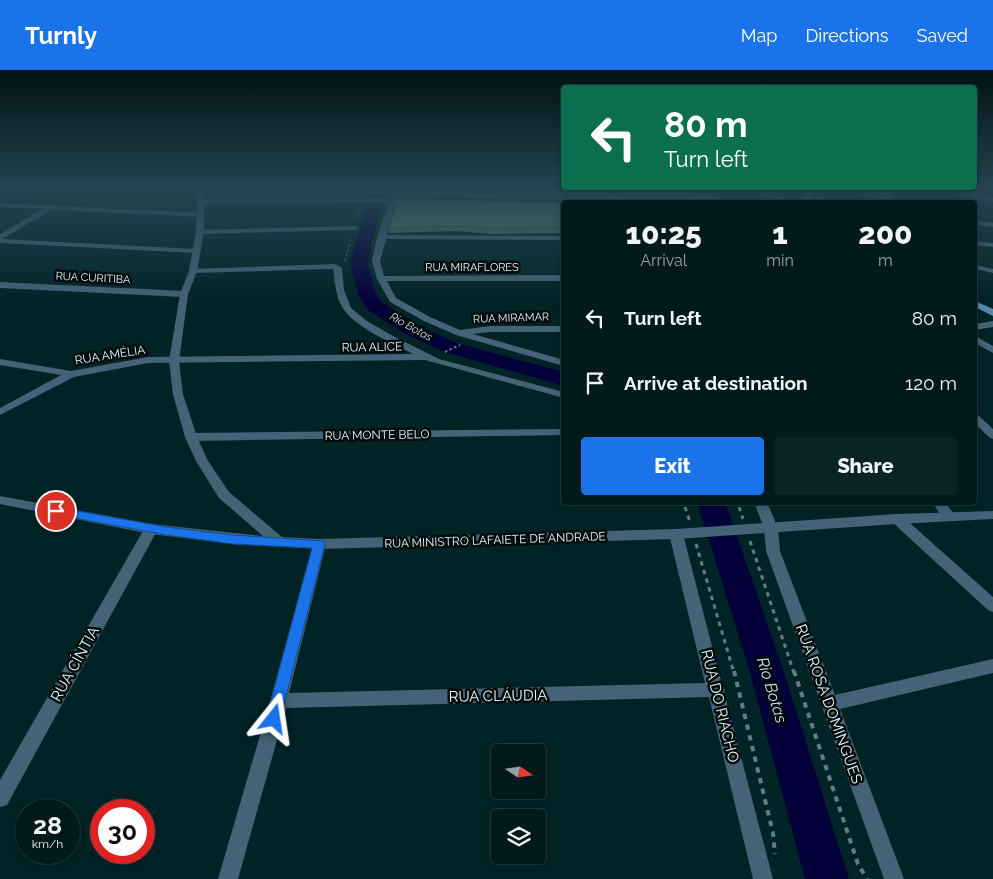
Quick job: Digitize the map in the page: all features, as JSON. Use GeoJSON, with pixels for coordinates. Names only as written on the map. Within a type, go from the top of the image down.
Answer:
{"type":"FeatureCollection","features":[{"type":"Feature","properties":{"kind":"main road"},"geometry":{"type":"LineString","coordinates":[[977,305],[993,313]]}},
{"type":"Feature","properties":{"kind":"street"},"geometry":{"type":"LineString","coordinates":[[0,237],[14,229]]}},
{"type":"Feature","properties":{"kind":"street"},"geometry":{"type":"LineString","coordinates":[[200,229],[193,271],[184,294],[174,362],[178,394],[191,437],[202,461],[224,495],[280,543]]}},
{"type":"Feature","properties":{"kind":"street"},"geometry":{"type":"LineString","coordinates":[[200,232],[325,229]]}},
{"type":"Feature","properties":{"kind":"street"},"geometry":{"type":"LineString","coordinates":[[383,229],[376,261],[381,279],[390,295],[399,304],[459,333],[561,362]]}},
{"type":"Feature","properties":{"kind":"street"},"geometry":{"type":"LineString","coordinates":[[381,237],[561,238]]}},
{"type":"Feature","properties":{"kind":"street"},"geometry":{"type":"LineString","coordinates":[[0,241],[196,251]]}},
{"type":"Feature","properties":{"kind":"street"},"geometry":{"type":"LineString","coordinates":[[977,243],[993,245]]}},
{"type":"Feature","properties":{"kind":"street"},"geometry":{"type":"LineString","coordinates":[[193,271],[335,266],[338,268],[338,280],[343,300],[352,314],[427,357]]}},
{"type":"Feature","properties":{"kind":"street"},"geometry":{"type":"LineString","coordinates":[[977,268],[993,271]]}},
{"type":"Feature","properties":{"kind":"street","name":"RUA MIRAFLORES"},"geometry":{"type":"LineString","coordinates":[[381,279],[561,278]]}},
{"type":"Feature","properties":{"kind":"street","name":"RUA CURITIBA"},"geometry":{"type":"LineString","coordinates":[[0,285],[184,294]]}},
{"type":"Feature","properties":{"kind":"street"},"geometry":{"type":"LineString","coordinates":[[977,326],[993,324]]}},
{"type":"Feature","properties":{"kind":"street","name":"RUA MIRAMAR"},"geometry":{"type":"LineString","coordinates":[[459,333],[490,329],[561,329]]}},
{"type":"Feature","properties":{"kind":"street"},"geometry":{"type":"LineString","coordinates":[[977,340],[993,350]]}},
{"type":"Feature","properties":{"kind":"street","name":"RUA ALICE"},"geometry":{"type":"LineString","coordinates":[[174,362],[427,357],[561,394]]}},
{"type":"Feature","properties":{"kind":"street","name":"RUA AMÉLIA"},"geometry":{"type":"LineString","coordinates":[[0,412],[71,374],[148,360],[174,362]]}},
{"type":"Feature","properties":{"kind":"street"},"geometry":{"type":"LineString","coordinates":[[0,362],[71,374]]}},
{"type":"Feature","properties":{"kind":"street"},"geometry":{"type":"LineString","coordinates":[[977,420],[993,435]]}},
{"type":"Feature","properties":{"kind":"street","name":"RUA MONTE BELO"},"geometry":{"type":"LineString","coordinates":[[191,437],[561,432]]}},
{"type":"Feature","properties":{"kind":"street","name":"RUA MINISTRO LAFAIETE DE ANDRADE"},"geometry":{"type":"LineString","coordinates":[[0,500],[150,529],[280,543],[319,544],[690,533],[897,519],[993,515]]}},
{"type":"Feature","properties":{"kind":"street","name":"RUA ROSA DOMINGUES"},"geometry":{"type":"LineString","coordinates":[[761,505],[771,528],[773,551],[894,879]]}},
{"type":"Feature","properties":{"kind":"street"},"geometry":{"type":"LineString","coordinates":[[940,505],[949,517]]}},
{"type":"Feature","properties":{"kind":"street"},"geometry":{"type":"LineString","coordinates":[[897,519],[993,606]]}},
{"type":"Feature","properties":{"kind":"street","name":"RUA CÍNTIA"},"geometry":{"type":"LineString","coordinates":[[0,798],[150,529]]}},
{"type":"Feature","properties":{"kind":"street","name":"RUA DO RIACHO"},"geometry":{"type":"LineString","coordinates":[[690,533],[716,690],[763,879]]}},
{"type":"Feature","properties":{"kind":"street"},"geometry":{"type":"LineString","coordinates":[[228,879],[279,701],[319,544]]}},
{"type":"Feature","properties":{"kind":"street"},"geometry":{"type":"LineString","coordinates":[[830,704],[993,666]]}},
{"type":"Feature","properties":{"kind":"street","name":"RUA CLÁUDIA"},"geometry":{"type":"LineString","coordinates":[[279,701],[716,690]]}},
{"type":"Feature","properties":{"kind":"path"},"geometry":{"type":"LineString","coordinates":[[442,354],[464,343]]}},
{"type":"Feature","properties":{"kind":"path"},"geometry":{"type":"LineString","coordinates":[[684,505],[690,533],[739,690],[773,833],[776,861]]}},
{"type":"Feature","properties":{"kind":"path"},"geometry":{"type":"LineString","coordinates":[[739,505],[744,530],[858,864],[867,879]]}},
{"type":"Feature","properties":{"kind":"waterway","name":"Rio Botas"},"geometry":{"type":"LineString","coordinates":[[368,229],[359,264],[367,295],[375,306],[414,331],[452,348],[561,378]]}},
{"type":"Feature","properties":{"kind":"waterway","name":"Rio Botas"},"geometry":{"type":"LineString","coordinates":[[712,505],[766,669],[827,879]]}},
{"type":"Feature","properties":{"kind":"route"},"geometry":{"type":"LineString","coordinates":[[56,511],[150,529],[233,539],[319,544],[274,719]]}}]}
